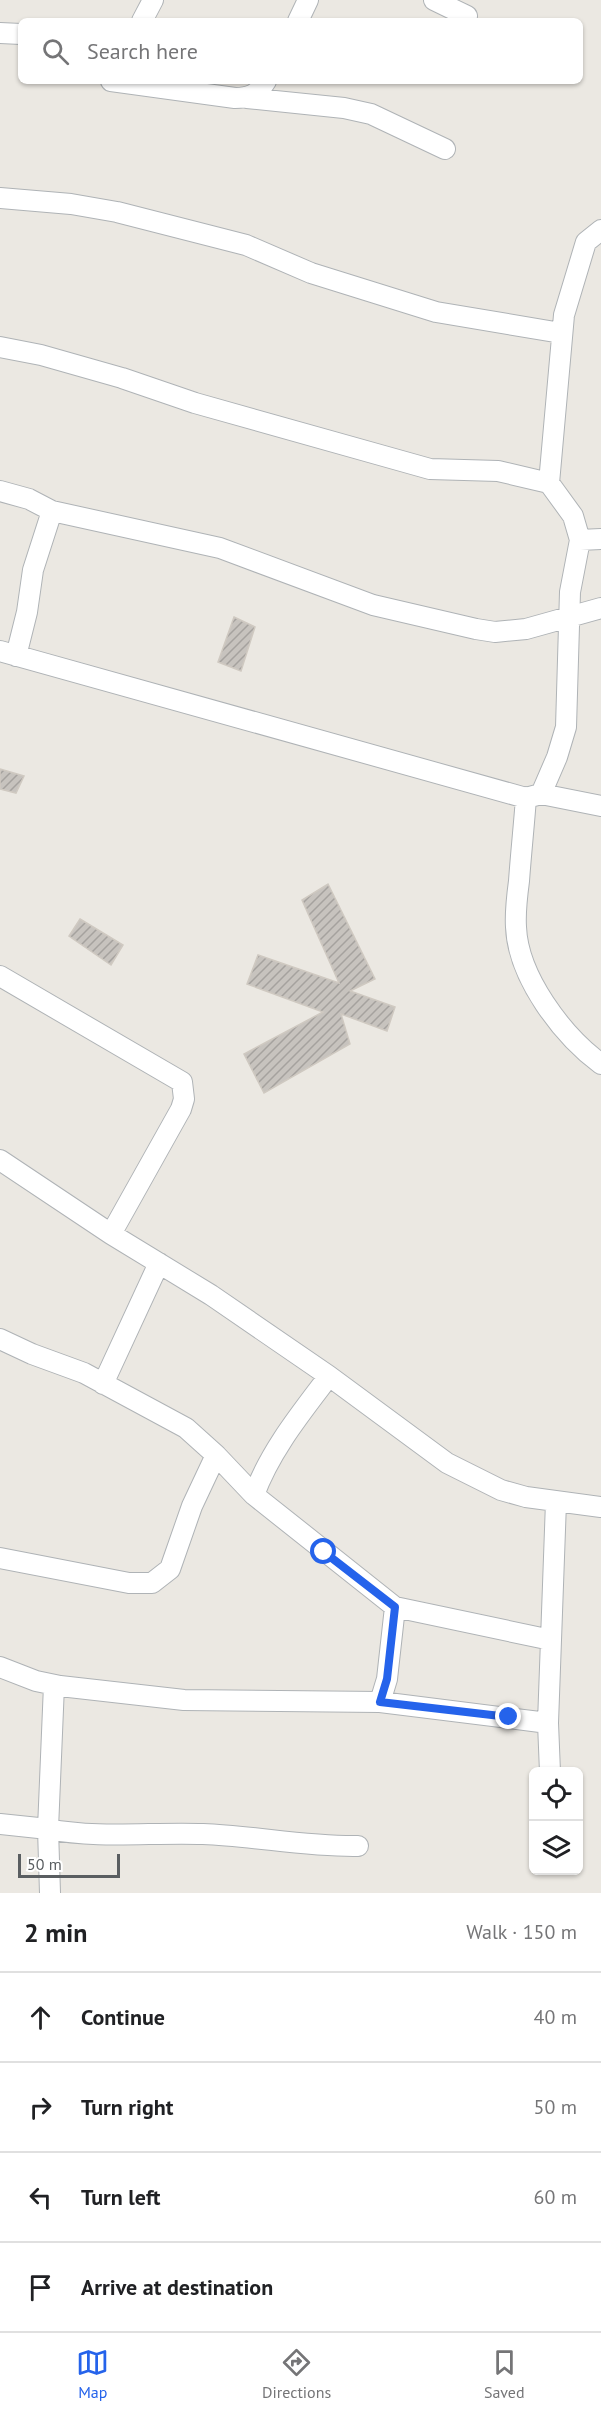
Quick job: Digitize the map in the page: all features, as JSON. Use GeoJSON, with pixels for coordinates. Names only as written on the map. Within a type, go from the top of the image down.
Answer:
{"type":"FeatureCollection","features":[{"type":"Feature","properties":{"kind":"street"},"geometry":{"type":"LineString","coordinates":[[144,18],[153,0]]}},
{"type":"Feature","properties":{"kind":"street"},"geometry":{"type":"LineString","coordinates":[[299,18],[308,0]]}},
{"type":"Feature","properties":{"kind":"street"},"geometry":{"type":"LineString","coordinates":[[434,0],[467,16]]}},
{"type":"Feature","properties":{"kind":"street"},"geometry":{"type":"LineString","coordinates":[[0,33],[18,34]]}},
{"type":"Feature","properties":{"kind":"street"},"geometry":{"type":"LineString","coordinates":[[129,84],[170,91],[344,108],[371,114],[445,149]]}},
{"type":"Feature","properties":{"kind":"street"},"geometry":{"type":"LineString","coordinates":[[247,98],[258,92],[264,84]]}},
{"type":"Feature","properties":{"kind":"street"},"geometry":{"type":"LineString","coordinates":[[0,198],[71,204],[117,212],[246,246],[311,273],[436,312],[561,333]]}},
{"type":"Feature","properties":{"kind":"street"},"geometry":{"type":"LineString","coordinates":[[601,230],[586,242],[580,256],[561,333],[549,483],[573,516],[580,540],[570,592],[566,727],[559,751],[534,796],[516,926],[519,953],[539,994],[564,1030],[584,1051],[601,1064]]}},
{"type":"Feature","properties":{"kind":"street"},"geometry":{"type":"LineString","coordinates":[[0,347],[40,355],[122,378],[195,403],[430,470],[498,471],[549,483]]}},
{"type":"Feature","properties":{"kind":"street"},"geometry":{"type":"LineString","coordinates":[[0,491],[29,499],[52,511],[220,548],[373,605],[476,629],[504,632],[526,630],[601,608]]}},
{"type":"Feature","properties":{"kind":"street"},"geometry":{"type":"LineString","coordinates":[[52,511],[33,570],[27,612],[8,653],[534,796],[601,806]]}},
{"type":"Feature","properties":{"kind":"street"},"geometry":{"type":"LineString","coordinates":[[580,540],[601,539]]}},
{"type":"Feature","properties":{"kind":"street"},"geometry":{"type":"LineString","coordinates":[[0,976],[182,1082],[184,1099],[181,1109],[111,1234]]}},
{"type":"Feature","properties":{"kind":"street"},"geometry":{"type":"LineString","coordinates":[[0,1160],[111,1234],[211,1295],[329,1376],[447,1463],[501,1490],[556,1502],[601,1507]]}},
{"type":"Feature","properties":{"kind":"street"},"geometry":{"type":"LineString","coordinates":[[103,1384],[159,1263]]}},
{"type":"Feature","properties":{"kind":"street"},"geometry":{"type":"LineString","coordinates":[[0,1339],[103,1384],[186,1428],[216,1455],[254,1495],[395,1607],[551,1640]]}},
{"type":"Feature","properties":{"kind":"street"},"geometry":{"type":"LineString","coordinates":[[254,1495],[260,1477],[288,1431],[329,1376]]}},
{"type":"Feature","properties":{"kind":"street"},"geometry":{"type":"LineString","coordinates":[[0,1558],[129,1583],[152,1583],[170,1569],[192,1506],[216,1455]]}},
{"type":"Feature","properties":{"kind":"street"},"geometry":{"type":"LineString","coordinates":[[550,1767],[548,1723],[556,1502]]}},
{"type":"Feature","properties":{"kind":"street"},"geometry":{"type":"LineString","coordinates":[[380,1702],[387,1679],[395,1607]]}},
{"type":"Feature","properties":{"kind":"street"},"geometry":{"type":"LineString","coordinates":[[0,1667],[54,1685],[184,1700],[380,1702],[548,1723]]}},
{"type":"Feature","properties":{"kind":"street"},"geometry":{"type":"LineString","coordinates":[[50,1893],[48,1829],[54,1685]]}},
{"type":"Feature","properties":{"kind":"street"},"geometry":{"type":"LineString","coordinates":[[0,1824],[93,1835],[205,1834],[335,1847],[358,1846]]}},
{"type":"Feature","properties":{"kind":"building"},"geometry":{"type":"Polygon","coordinates":[[[234,617],[255,627],[241,671],[218,662],[234,617]]]}},
{"type":"Feature","properties":{"kind":"building"},"geometry":{"type":"Polygon","coordinates":[[[0,769],[24,776],[16,793],[0,789],[0,769]]]}},
{"type":"Feature","properties":{"kind":"building"},"geometry":{"type":"Polygon","coordinates":[[[328,884],[375,979],[350,991],[395,1007],[387,1031],[341,1014],[350,1044],[264,1093],[244,1054],[323,1012],[247,984],[258,955],[339,983],[302,900],[328,884]]]}},
{"type":"Feature","properties":{"kind":"building"},"geometry":{"type":"Polygon","coordinates":[[[80,919],[123,945],[111,965],[69,936],[80,919]]]}},
{"type":"Feature","properties":{"kind":"route"},"geometry":{"type":"LineString","coordinates":[[324,1552],[395,1607],[387,1679],[380,1702],[509,1717]]}}]}
